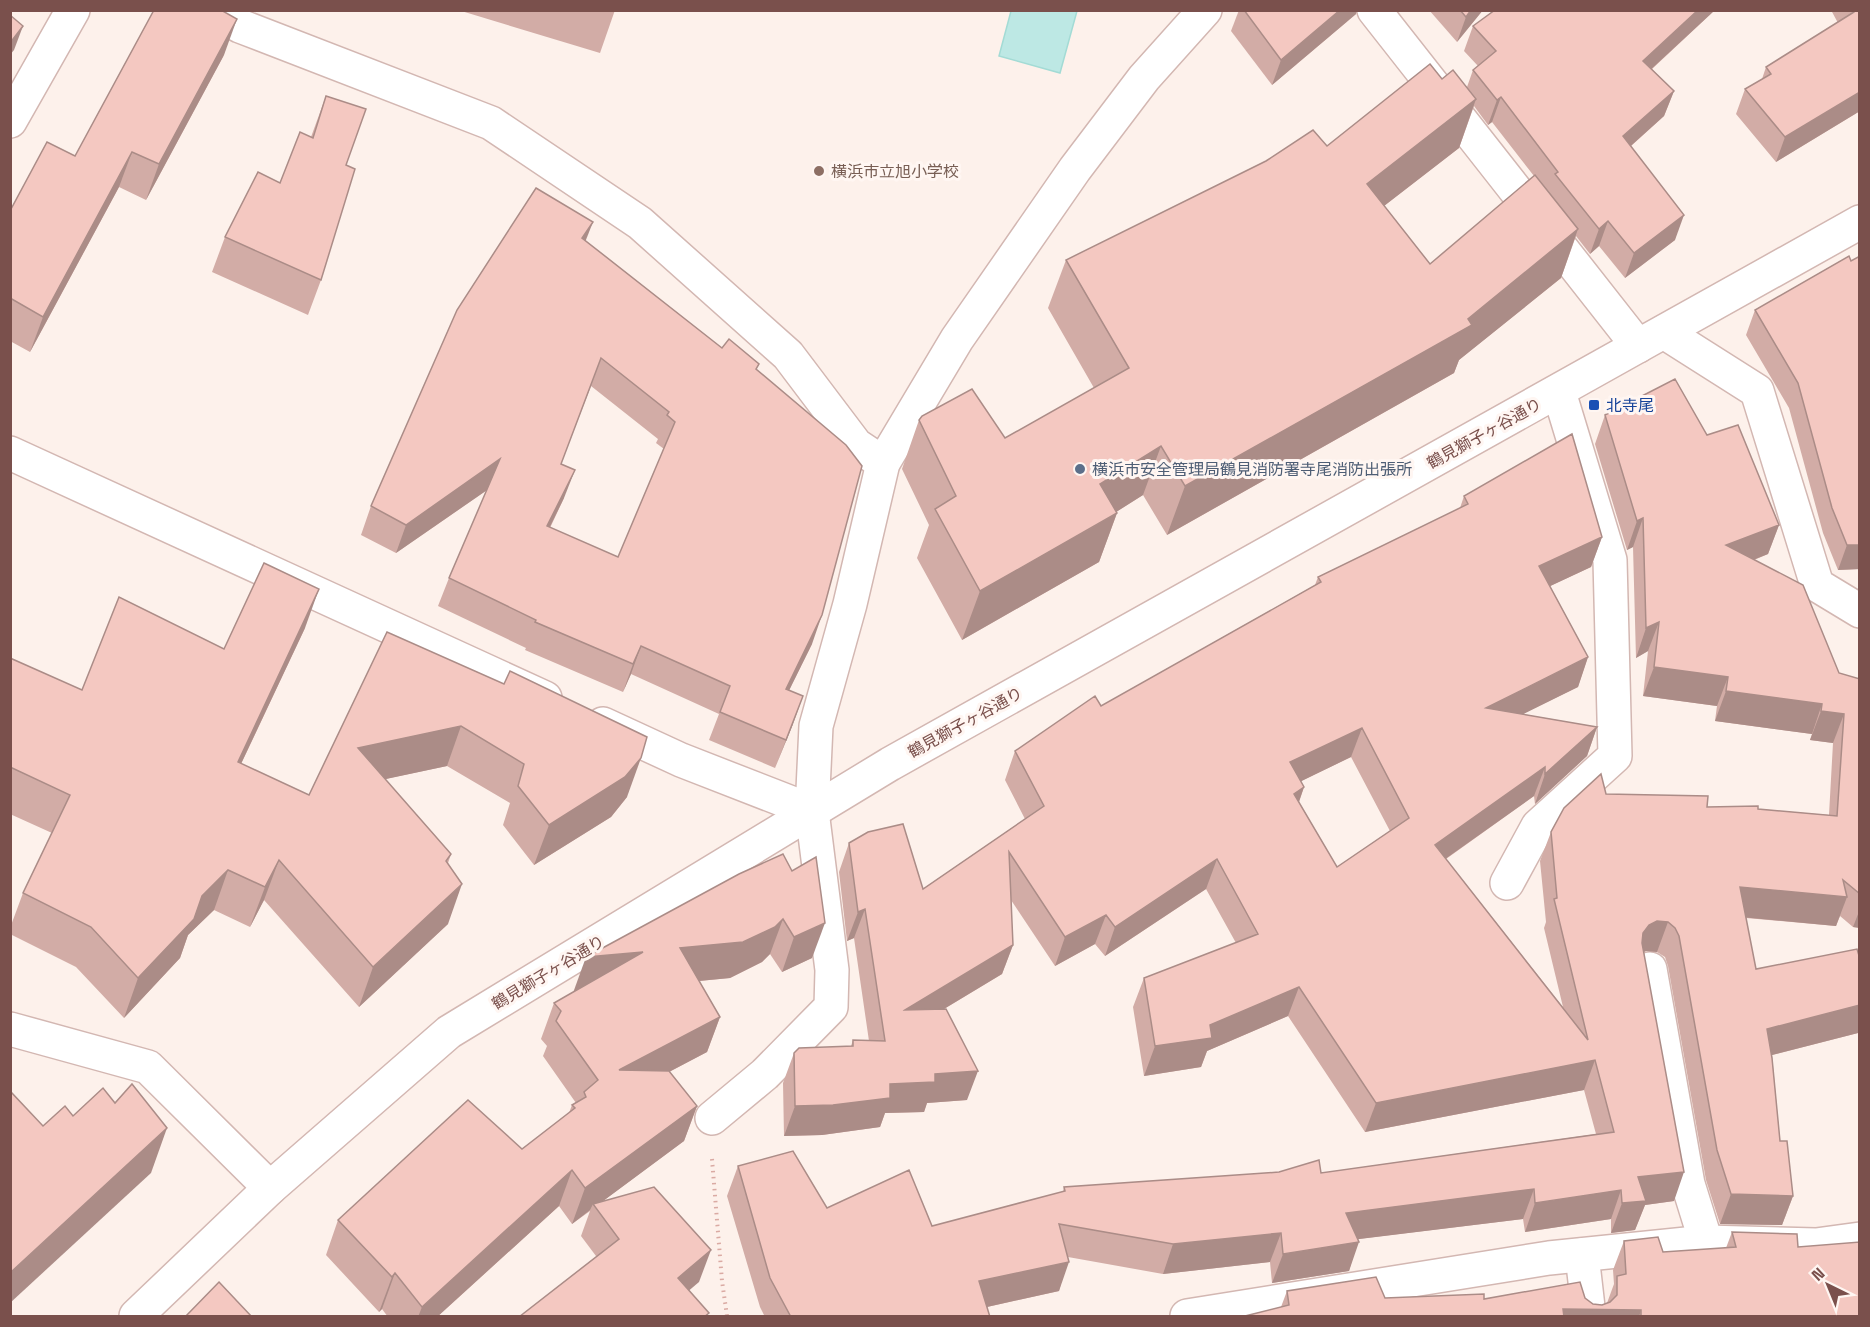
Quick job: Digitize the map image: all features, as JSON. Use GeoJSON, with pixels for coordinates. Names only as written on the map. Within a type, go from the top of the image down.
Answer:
{"type":"FeatureCollection","features":[{"type":"Feature","properties":{"kind":"street"},"geometry":{"type":"LineString","coordinates":[[10,120],[73,10]]}},
{"type":"Feature","properties":{"kind":"street"},"geometry":{"type":"LineString","coordinates":[[210,10],[240,26],[491,123],[620,209],[640,223],[788,355],[856,445],[883,463]]}},
{"type":"Feature","properties":{"kind":"street"},"geometry":{"type":"LineString","coordinates":[[712,1118],[765,1074],[831,1007],[832,970],[812,812],[816,726],[850,604],[883,463],[957,339],[1075,169],[1144,78],[1205,10]]}},
{"type":"Feature","properties":{"kind":"street"},"geometry":{"type":"LineString","coordinates":[[1374,10],[1651,339],[1757,391],[1817,585],[1860,611]]}},
{"type":"Feature","properties":{"kind":"street","name":"鶴見獅子ヶ谷通り"},"geometry":{"type":"LineString","coordinates":[[136,1317],[270,1188],[450,1032],[890,764],[1860,222]]}},
{"type":"Feature","properties":{"kind":"street"},"geometry":{"type":"LineString","coordinates":[[1506,884],[1538,826],[1614,756],[1610,560],[1558,392]]}},
{"type":"Feature","properties":{"kind":"street"},"geometry":{"type":"LineString","coordinates":[[10,453],[681,760],[812,812]]}},
{"type":"Feature","properties":{"kind":"street"},"geometry":{"type":"LineString","coordinates":[[1650,969],[1688,1184],[1706,1242]]}},
{"type":"Feature","properties":{"kind":"street"},"geometry":{"type":"LineString","coordinates":[[10,1029],[148,1067],[270,1188]]}},
{"type":"Feature","properties":{"kind":"street"},"geometry":{"type":"LineString","coordinates":[[1187,1317],[1582,1255],[1706,1242],[1816,1245],[1860,1239]]}},
{"type":"Feature","properties":{"kind":"street"},"geometry":{"type":"LineString","coordinates":[[1582,1255],[1589,1317]]}},
{"type":"Feature","properties":{"kind":"path"},"geometry":{"type":"LineString","coordinates":[[712,1118],[713,1185],[727,1317]]}},
{"type":"Feature","properties":{"kind":"water"},"geometry":{"type":"Polygon","coordinates":[[[1011,11],[1077,11],[1060,73],[999,56],[1011,11]]]}},
{"type":"Feature","properties":{"kind":"building"},"geometry":{"type":"Polygon","coordinates":[[[154,10],[221,10],[237,19],[159,164],[132,152],[43,317],[10,298],[10,211],[47,142],[75,156],[154,10]]]}},
{"type":"Feature","properties":{"kind":"building"},"geometry":{"type":"Polygon","coordinates":[[[1244,10],[1340,10],[1281,60],[1244,10]]]}},
{"type":"Feature","properties":{"kind":"building"},"geometry":{"type":"Polygon","coordinates":[[[1460,10],[1471,10],[1466,17],[1460,10]]]}},
{"type":"Feature","properties":{"kind":"building"},"geometry":{"type":"Polygon","coordinates":[[[1495,10],[1698,10],[1643,61],[1674,91],[1623,136],[1684,215],[1634,253],[1608,221],[1599,229],[1555,174],[1558,172],[1501,97],[1497,100],[1473,70],[1496,51],[1473,26],[1495,10]]]}},
{"type":"Feature","properties":{"kind":"building"},"geometry":{"type":"Polygon","coordinates":[[[1854,10],[1860,10],[1860,92],[1785,137],[1745,89],[1771,74],[1766,67],[1854,10]]]}},
{"type":"Feature","properties":{"kind":"building"},"geometry":{"type":"Polygon","coordinates":[[[10,15],[23,26],[10,43],[10,15]]]}},
{"type":"Feature","properties":{"kind":"building"},"geometry":{"type":"Polygon","coordinates":[[[1430,64],[1442,79],[1453,70],[1476,99],[1367,184],[1430,264],[1535,175],[1578,229],[1468,319],[1472,325],[1185,486],[1161,446],[1100,484],[1117,513],[980,591],[935,509],[956,496],[919,420],[922,416],[972,389],[1005,438],[1129,368],[1066,260],[1266,161],[1313,130],[1327,146],[1430,64]]]}},
{"type":"Feature","properties":{"kind":"building"},"geometry":{"type":"Polygon","coordinates":[[[326,96],[366,109],[346,165],[355,169],[321,280],[225,237],[258,172],[280,183],[300,132],[313,138],[326,96]]]}},
{"type":"Feature","properties":{"kind":"building"},"geometry":{"type":"Polygon","coordinates":[[[536,188],[593,222],[582,238],[722,348],[729,339],[759,364],[756,369],[846,445],[862,466],[822,615],[786,689],[803,696],[786,740],[720,712],[730,686],[641,646],[633,664],[535,622],[536,620],[449,578],[500,459],[406,525],[371,506],[457,310],[536,188]],[[601,358],[561,464],[575,470],[547,526],[618,557],[675,422],[667,415],[669,412],[601,358]]]}},
{"type":"Feature","properties":{"kind":"building"},"geometry":{"type":"Polygon","coordinates":[[[1849,256],[1851,261],[1860,256],[1860,545],[1847,545],[1832,508],[1798,383],[1755,310],[1849,256]]]}},
{"type":"Feature","properties":{"kind":"building"},"geometry":{"type":"Polygon","coordinates":[[[1675,379],[1707,435],[1738,425],[1779,525],[1726,545],[1803,585],[1839,673],[1860,679],[1860,894],[1843,880],[1847,897],[1740,887],[1756,969],[1857,949],[1860,959],[1860,1005],[1767,1029],[1780,1141],[1787,1141],[1793,1196],[1731,1194],[1717,1150],[1679,936],[1668,922],[1657,921],[1649,925],[1643,933],[1642,943],[1684,1172],[1638,1177],[1646,1201],[1622,1203],[1621,1190],[1535,1203],[1534,1189],[1346,1213],[1359,1242],[1283,1254],[1281,1233],[1173,1244],[1059,1224],[1069,1262],[979,1281],[990,1317],[791,1317],[770,1278],[738,1166],[793,1151],[827,1208],[909,1170],[932,1226],[1065,1191],[1064,1187],[1279,1172],[1319,1160],[1321,1173],[1614,1132],[1595,1060],[1376,1103],[1299,987],[1210,1025],[1212,1038],[1155,1046],[1144,978],[1258,934],[1217,859],[1115,927],[1106,915],[1065,937],[1009,852],[1013,945],[905,1010],[946,1009],[978,1071],[935,1074],[935,1082],[890,1084],[890,1098],[833,1105],[795,1106],[794,1053],[799,1048],[853,1046],[853,1040],[885,1041],[865,909],[858,912],[849,843],[868,832],[903,824],[923,889],[1044,806],[1015,751],[1095,696],[1101,706],[1321,582],[1318,577],[1468,504],[1464,496],[1572,434],[1602,537],[1539,566],[1588,657],[1486,708],[1597,727],[1545,774],[1545,767],[1435,845],[1588,1040],[1554,899],[1557,898],[1551,832],[1564,808],[1601,774],[1606,794],[1708,796],[1707,807],[1758,806],[1758,809],[1837,816],[1844,714],[1821,711],[1822,704],[1726,691],[1728,677],[1654,667],[1659,622],[1646,628],[1643,518],[1637,521],[1605,415],[1675,379]],[[1362,728],[1290,762],[1304,787],[1294,794],[1337,867],[1409,818],[1362,728]]]}},
{"type":"Feature","properties":{"kind":"building"},"geometry":{"type":"Polygon","coordinates":[[[264,563],[319,589],[238,762],[309,795],[387,632],[504,684],[510,671],[647,737],[641,758],[625,777],[549,825],[518,786],[524,764],[461,726],[358,748],[451,854],[446,861],[462,884],[373,967],[279,860],[265,887],[228,870],[202,896],[194,919],[138,978],[91,927],[23,893],[70,795],[10,767],[10,658],[82,690],[119,597],[224,649],[264,563]]]}},
{"type":"Feature","properties":{"kind":"building"},"geometry":{"type":"Polygon","coordinates":[[[783,854],[792,871],[816,857],[825,923],[794,937],[783,919],[775,927],[743,942],[680,948],[720,1017],[619,1070],[669,1071],[697,1106],[585,1188],[572,1170],[422,1307],[395,1273],[392,1277],[338,1220],[468,1100],[522,1149],[575,1108],[572,1105],[586,1097],[584,1092],[598,1080],[556,1021],[561,1011],[554,1003],[643,952],[586,957],[739,874],[783,854]]]}},
{"type":"Feature","properties":{"kind":"building"},"geometry":{"type":"Polygon","coordinates":[[[132,1084],[167,1128],[10,1273],[10,1091],[43,1126],[65,1106],[73,1116],[103,1088],[115,1103],[132,1084]]]}},
{"type":"Feature","properties":{"kind":"building"},"geometry":{"type":"Polygon","coordinates":[[[654,1187],[711,1250],[678,1278],[709,1313],[704,1317],[519,1317],[619,1239],[593,1204],[654,1187]]]}},
{"type":"Feature","properties":{"kind":"building"},"geometry":{"type":"Polygon","coordinates":[[[1732,1232],[1797,1234],[1798,1247],[1860,1242],[1860,1317],[1641,1317],[1641,1310],[1563,1309],[1564,1317],[1241,1317],[1289,1305],[1287,1291],[1376,1277],[1385,1298],[1484,1294],[1484,1299],[1580,1282],[1585,1298],[1593,1304],[1602,1305],[1610,1302],[1617,1295],[1617,1276],[1626,1274],[1624,1241],[1658,1237],[1663,1252],[1736,1247],[1732,1232]]]}},
{"type":"Feature","properties":{"kind":"building"},"geometry":{"type":"Polygon","coordinates":[[[219,1282],[252,1317],[185,1317],[219,1282]]]}},
{"type":"Feature","properties":{"kind":"place","name":"横浜市立旭小学校"},"geometry":{"type":"Point","coordinates":[819,171]}},
{"type":"Feature","properties":{"kind":"place","name":"北寺尾"},"geometry":{"type":"Point","coordinates":[1594,405]}},
{"type":"Feature","properties":{"kind":"place","name":"横浜市安全管理局鶴見消防署寺尾消防出張所"},"geometry":{"type":"Point","coordinates":[1080,469]}}]}
